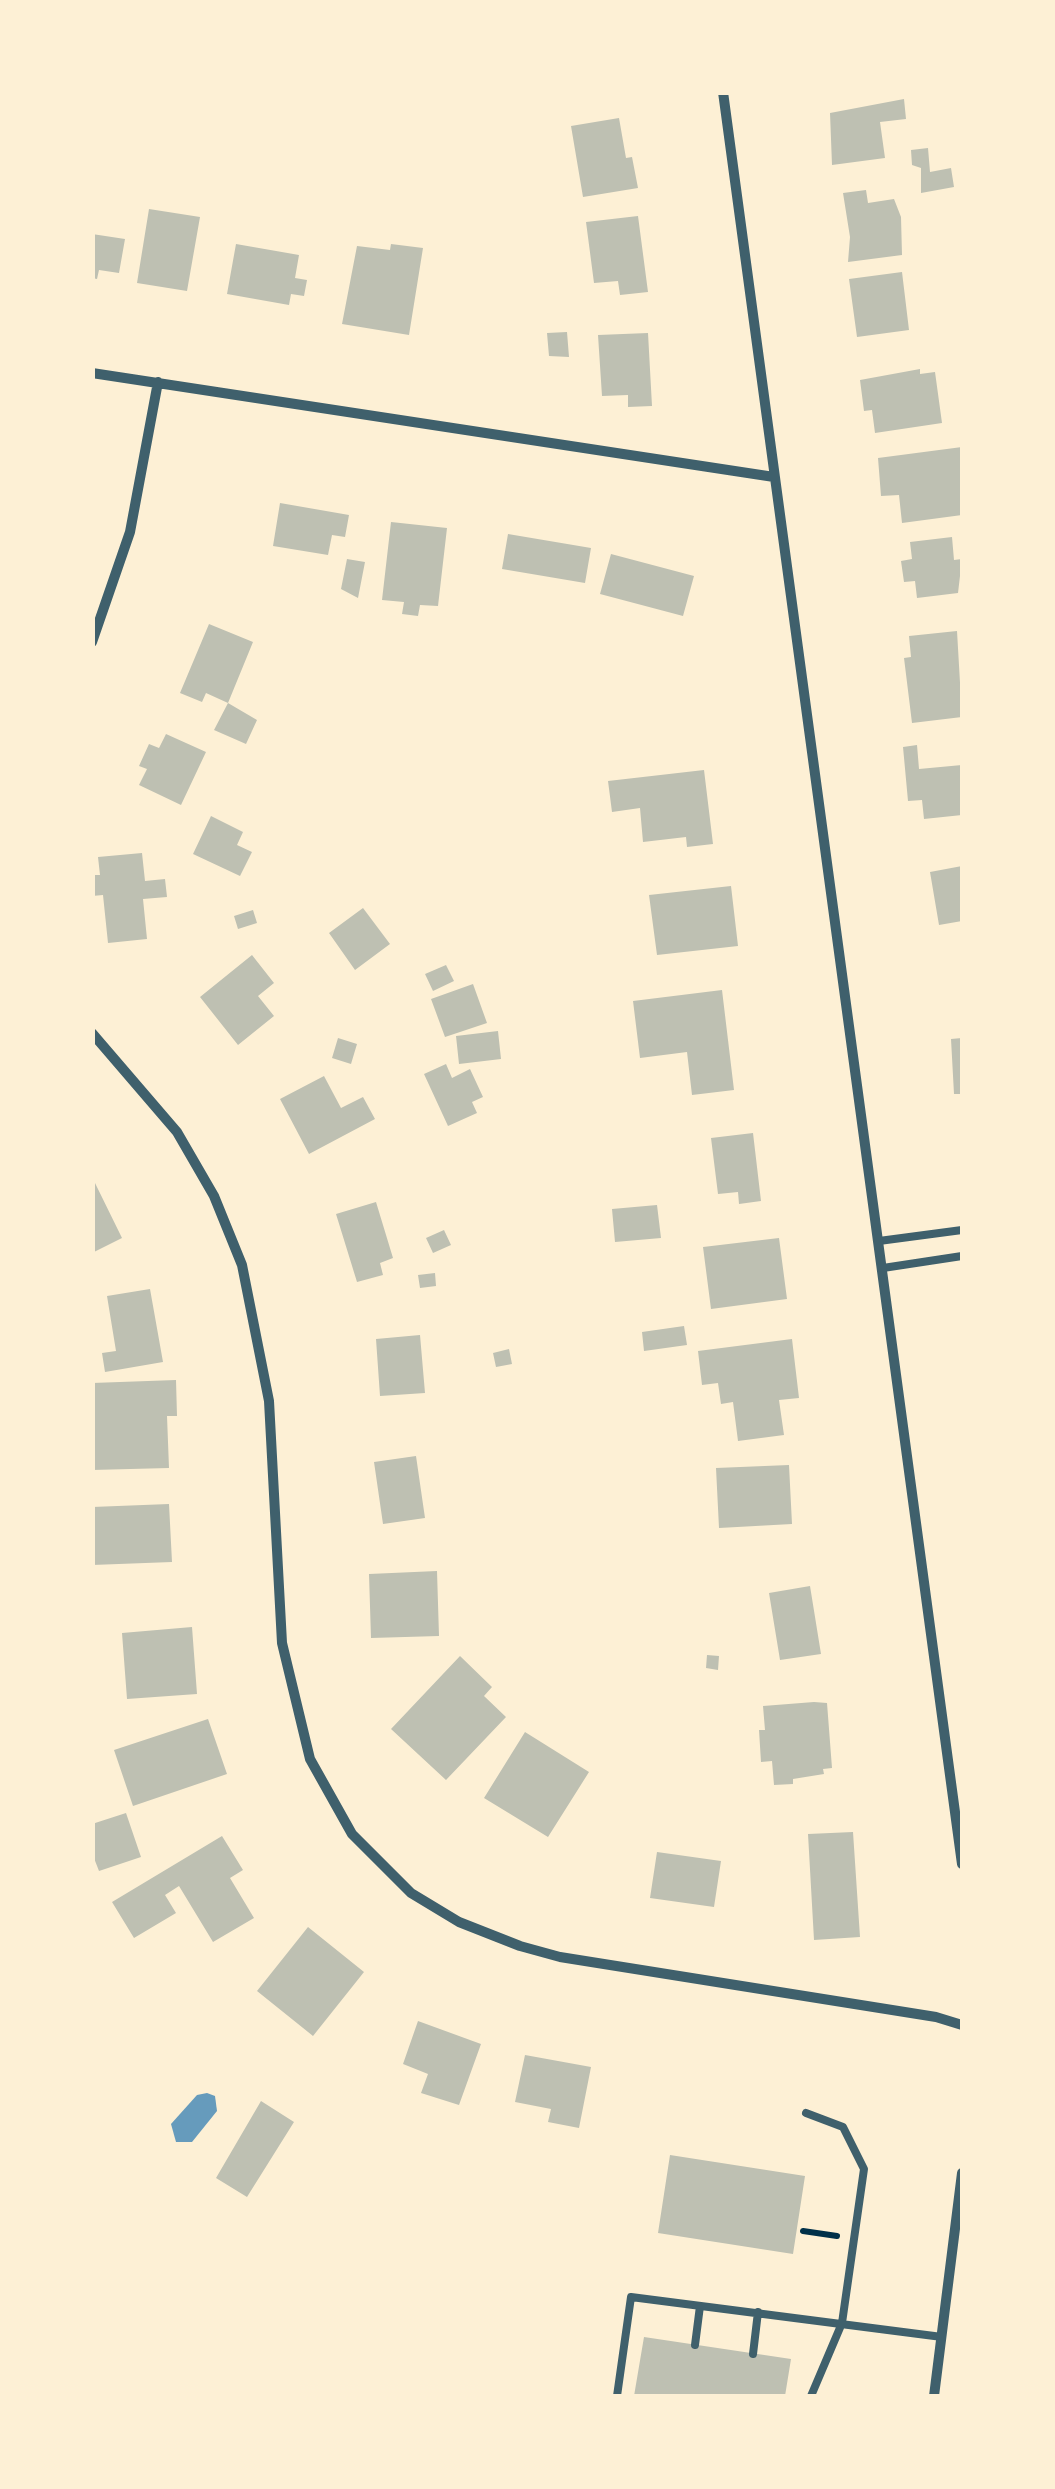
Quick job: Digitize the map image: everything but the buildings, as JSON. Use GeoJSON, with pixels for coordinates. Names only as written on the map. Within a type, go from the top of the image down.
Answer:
{"type":"FeatureCollection","features":[{"type":"Feature","properties":{"kind":"street"},"geometry":{"type":"LineString","coordinates":[[723,92],[962,1864]]}},
{"type":"Feature","properties":{"kind":"street"},"geometry":{"type":"LineString","coordinates":[[92,372],[774,477]]}},
{"type":"Feature","properties":{"kind":"street"},"geometry":{"type":"LineString","coordinates":[[92,642],[130,532],[158,382]]}},
{"type":"Feature","properties":{"kind":"street"},"geometry":{"type":"LineString","coordinates":[[92,1033],[178,1132],[214,1196],[242,1265],[269,1401],[282,1643],[310,1759],[352,1834],[412,1893],[459,1922],[520,1946],[560,1957],[936,2017],[962,2025]]}},
{"type":"Feature","properties":{"kind":"street"},"geometry":{"type":"LineString","coordinates":[[934,2396],[962,2173]]}},
{"type":"Feature","properties":{"kind":"lane"},"geometry":{"type":"LineString","coordinates":[[880,1241],[962,1230]]}},
{"type":"Feature","properties":{"kind":"lane"},"geometry":{"type":"LineString","coordinates":[[883,1268],[962,1256]]}},
{"type":"Feature","properties":{"kind":"lane"},"geometry":{"type":"LineString","coordinates":[[806,2113],[843,2127],[864,2169],[842,2324],[811,2396]]}},
{"type":"Feature","properties":{"kind":"lane"},"geometry":{"type":"LineString","coordinates":[[617,2396],[632,2297],[942,2338]]}},
{"type":"Feature","properties":{"kind":"lane"},"geometry":{"type":"LineString","coordinates":[[695,2346],[700,2306]]}},
{"type":"Feature","properties":{"kind":"lane"},"geometry":{"type":"LineString","coordinates":[[753,2354],[758,2312]]}},
{"type":"Feature","properties":{"kind":"water"},"geometry":{"type":"Polygon","coordinates":[[[197,2095],[215,2096],[217,2111],[192,2142],[176,2142],[171,2124],[197,2095]]]}}]}
